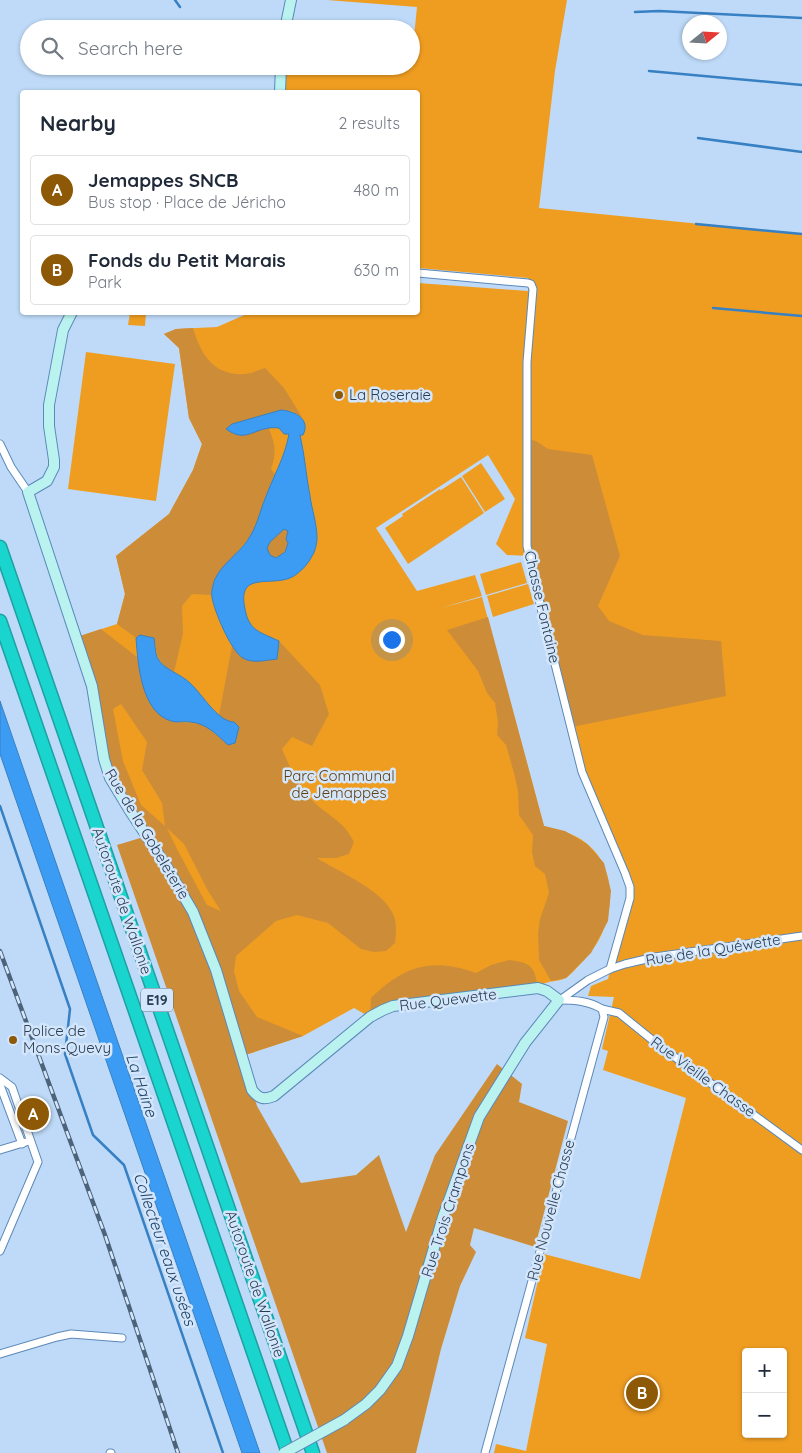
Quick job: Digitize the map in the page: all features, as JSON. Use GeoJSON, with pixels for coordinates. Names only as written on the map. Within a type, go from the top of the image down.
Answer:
{"type":"FeatureCollection","features":[{"type":"Feature","properties":{"kind":"highway","name":"Autoroute de Wallonie"},"geometry":{"type":"LineString","coordinates":[[0,548],[313,1453]]}},
{"type":"Feature","properties":{"kind":"highway","name":"Autoroute de Wallonie"},"geometry":{"type":"LineString","coordinates":[[0,621],[286,1453]]}},
{"type":"Feature","properties":{"kind":"street"},"geometry":{"type":"LineString","coordinates":[[287,20],[291,0]]}},
{"type":"Feature","properties":{"kind":"street"},"geometry":{"type":"LineString","coordinates":[[280,90],[281,75]]}},
{"type":"Feature","properties":{"kind":"street","name":"Chasse Fontaine"},"geometry":{"type":"LineString","coordinates":[[420,273],[528,283],[531,284],[533,289],[527,362],[527,546],[582,772],[630,887],[630,898],[610,969]]}},
{"type":"Feature","properties":{"kind":"street"},"geometry":{"type":"LineString","coordinates":[[0,444],[11,468],[28,492],[47,481],[54,467],[49,426],[49,405],[63,330],[70,315]]}},
{"type":"Feature","properties":{"kind":"street","name":"Rue de la Gobeleterie"},"geometry":{"type":"LineString","coordinates":[[28,492],[92,686],[102,750],[110,778],[130,812],[166,864],[193,912],[216,970],[252,1090],[256,1096],[262,1099],[274,1096]]}},
{"type":"Feature","properties":{"kind":"street","name":"Rue de la Quéwette"},"geometry":{"type":"LineString","coordinates":[[559,1000],[588,980],[625,964],[655,957],[802,936]]}},
{"type":"Feature","properties":{"kind":"street","name":"Rue Quewette"},"geometry":{"type":"LineString","coordinates":[[274,1096],[370,1017],[393,1006],[538,988],[547,991],[559,1000]]}},
{"type":"Feature","properties":{"kind":"street"},"geometry":{"type":"LineString","coordinates":[[559,1000],[575,1000],[593,1004],[602,1010]]}},
{"type":"Feature","properties":{"kind":"street","name":"Rue Trois Crampons"},"geometry":{"type":"LineString","coordinates":[[286,1453],[344,1420],[366,1404],[380,1390],[397,1366],[408,1336],[443,1217],[479,1117],[525,1043],[559,1000]]}},
{"type":"Feature","properties":{"kind":"street","name":"Rue Vieille Chasse"},"geometry":{"type":"LineString","coordinates":[[602,1010],[619,1013],[661,1047],[802,1150]]}},
{"type":"Feature","properties":{"kind":"street","name":"Rue Nouvelle Chasse"},"geometry":{"type":"LineString","coordinates":[[485,1453],[604,1017],[602,1010]]}},
{"type":"Feature","properties":{"kind":"street"},"geometry":{"type":"LineString","coordinates":[[0,1078],[12,1087],[38,1162],[0,1251]]}},
{"type":"Feature","properties":{"kind":"street"},"geometry":{"type":"LineString","coordinates":[[0,1086],[22,1144]]}},
{"type":"Feature","properties":{"kind":"street"},"geometry":{"type":"LineString","coordinates":[[0,1150],[31,1141]]}},
{"type":"Feature","properties":{"kind":"street"},"geometry":{"type":"LineString","coordinates":[[0,1354],[71,1334],[122,1338]]}},
{"type":"Feature","properties":{"kind":"green space","name":"Parc Communal de Jemappes"},"geometry":{"type":"Polygon","coordinates":[[[327,0],[567,0],[555,71],[539,208],[802,234],[802,1453],[494,1453],[496,1444],[526,1451],[547,1344],[525,1338],[544,1254],[640,1279],[686,1098],[603,1070],[608,1051],[602,1049],[614,997],[588,996],[591,986],[608,979],[630,887],[582,772],[530,556],[507,555],[496,544],[515,499],[488,455],[376,528],[417,591],[475,575],[482,596],[441,608],[482,597],[544,826],[566,832],[586,843],[597,854],[604,867],[609,881],[610,896],[609,912],[605,927],[590,953],[566,978],[545,983],[538,988],[393,1006],[370,1017],[354,1008],[303,1036],[242,1056],[131,809],[77,637],[117,624],[125,594],[116,556],[169,514],[193,470],[202,444],[189,418],[179,348],[164,334],[176,329],[217,327],[244,315],[420,315],[420,283],[528,291],[528,278],[420,268],[420,90],[280,90],[281,75],[420,75],[420,20],[416,20],[417,7],[327,0]]]}},
{"type":"Feature","properties":{"kind":"green space"},"geometry":{"type":"Polygon","coordinates":[[[130,315],[146,315],[145,326],[128,325],[130,315]]]}},
{"type":"Feature","properties":{"kind":"green space"},"geometry":{"type":"Polygon","coordinates":[[[86,352],[175,364],[156,501],[68,489],[86,352]]]}},
{"type":"Feature","properties":{"kind":"green space"},"geometry":{"type":"Polygon","coordinates":[[[481,463],[505,499],[485,512],[462,476],[481,463]]]}},
{"type":"Feature","properties":{"kind":"green space"},"geometry":{"type":"Polygon","coordinates":[[[461,477],[484,513],[408,564],[385,528],[403,516],[402,514],[461,477]]]}},
{"type":"Feature","properties":{"kind":"green space"},"geometry":{"type":"Polygon","coordinates":[[[521,562],[527,583],[486,595],[480,574],[521,562]]]}},
{"type":"Feature","properties":{"kind":"green space"},"geometry":{"type":"Polygon","coordinates":[[[528,584],[534,604],[493,617],[487,596],[528,584]]]}},
{"type":"Feature","properties":{"kind":"shaded area"},"geometry":{"type":"Polygon","coordinates":[[[193,328],[200,347],[210,362],[234,374],[245,374],[265,368],[284,388],[302,417],[293,411],[281,410],[232,424],[226,429],[237,435],[247,435],[268,427],[274,448],[271,469],[276,475],[264,501],[255,530],[215,579],[211,595],[192,594],[182,606],[183,634],[174,672],[164,665],[159,658],[154,638],[140,635],[136,638],[117,624],[125,594],[116,556],[169,514],[193,470],[202,444],[189,418],[179,348],[164,334],[176,329],[193,328]]]}},
{"type":"Feature","properties":{"kind":"shaded area"},"geometry":{"type":"Polygon","coordinates":[[[527,439],[536,441],[548,449],[592,455],[620,556],[598,606],[609,621],[643,635],[721,641],[726,696],[572,727],[527,546],[527,439]]]}},
{"type":"Feature","properties":{"kind":"shaded area"},"geometry":{"type":"Polygon","coordinates":[[[284,529],[288,531],[287,547],[276,558],[270,555],[267,548],[270,542],[284,529]]]}},
{"type":"Feature","properties":{"kind":"shaded area"},"geometry":{"type":"Polygon","coordinates":[[[488,617],[544,826],[565,831],[587,844],[604,863],[611,891],[608,921],[591,953],[566,978],[551,981],[539,960],[538,933],[540,919],[549,893],[545,874],[535,866],[532,852],[533,835],[519,815],[518,791],[514,773],[506,745],[497,735],[498,722],[495,703],[487,693],[478,671],[447,630],[488,617]]]}},
{"type":"Feature","properties":{"kind":"shaded area"},"geometry":{"type":"Polygon","coordinates":[[[101,629],[137,657],[145,693],[151,706],[172,722],[203,724],[228,745],[229,722],[219,715],[232,646],[243,658],[259,661],[277,659],[279,641],[320,685],[329,714],[312,746],[292,737],[282,749],[305,793],[345,828],[354,842],[349,854],[336,858],[317,858],[360,883],[381,898],[394,916],[396,933],[395,943],[386,951],[374,952],[361,949],[328,923],[297,915],[276,921],[236,956],[234,971],[239,991],[257,1017],[303,1036],[242,1056],[257,1106],[301,1183],[356,1175],[379,1155],[406,1232],[435,1155],[497,1064],[522,1084],[519,1102],[568,1121],[535,1247],[474,1228],[470,1245],[476,1252],[460,1286],[441,1349],[416,1453],[327,1453],[117,845],[147,836],[195,912],[112,777],[77,637],[101,629]],[[121,704],[113,709],[123,761],[141,805],[165,826],[162,803],[142,770],[147,742],[121,704]],[[167,828],[207,905],[221,911],[208,891],[184,844],[167,828]]]}},
{"type":"Feature","properties":{"kind":"shaded area"},"geometry":{"type":"Polygon","coordinates":[[[509,960],[527,964],[531,967],[538,988],[393,1006],[370,1017],[371,998],[395,978],[407,972],[432,965],[460,968],[476,973],[491,965],[509,960]]]}},
{"type":"Feature","properties":{"kind":"water"},"geometry":{"type":"Polygon","coordinates":[[[281,410],[296,414],[305,424],[303,435],[300,435],[316,528],[317,540],[315,550],[308,563],[294,576],[279,581],[249,585],[245,590],[244,598],[249,622],[256,630],[279,641],[277,659],[251,661],[238,654],[228,639],[220,621],[213,603],[212,588],[218,574],[243,546],[253,531],[282,459],[289,434],[284,434],[279,428],[270,428],[240,435],[226,429],[232,424],[281,410]],[[284,529],[270,542],[267,548],[270,555],[276,558],[285,552],[288,543],[286,539],[288,531],[284,529]]]}},
{"type":"Feature","properties":{"kind":"water"},"geometry":{"type":"Polygon","coordinates":[[[140,635],[154,638],[156,655],[160,661],[168,669],[187,681],[216,713],[228,721],[234,722],[239,727],[235,743],[228,745],[201,724],[171,721],[161,716],[153,708],[147,698],[140,673],[136,638],[140,635]]]}},
{"type":"Feature","properties":{"kind":"water"},"geometry":{"type":"Polygon","coordinates":[[[0,701],[260,1453],[242,1453],[0,754],[0,701]]]}},
{"type":"Feature","properties":{"kind":"waterway"},"geometry":{"type":"LineString","coordinates":[[175,0],[180,7]]}},
{"type":"Feature","properties":{"kind":"waterway"},"geometry":{"type":"LineString","coordinates":[[635,12],[659,11],[802,18]]}},
{"type":"Feature","properties":{"kind":"waterway"},"geometry":{"type":"LineString","coordinates":[[649,71],[802,85]]}},
{"type":"Feature","properties":{"kind":"waterway"},"geometry":{"type":"LineString","coordinates":[[698,138],[802,152]]}},
{"type":"Feature","properties":{"kind":"waterway"},"geometry":{"type":"LineString","coordinates":[[696,224],[802,234]]}},
{"type":"Feature","properties":{"kind":"waterway"},"geometry":{"type":"LineString","coordinates":[[713,308],[802,316]]}},
{"type":"Feature","properties":{"kind":"waterway","name":"Collecteur eaux usées"},"geometry":{"type":"LineString","coordinates":[[0,806],[70,1009],[65,1054],[93,1135],[124,1165],[223,1453]]}},
{"type":"Feature","properties":{"kind":"railway"},"geometry":{"type":"LineString","coordinates":[[0,951],[105,1235],[178,1453]]}},
{"type":"Feature","properties":{"kind":"place","name":"La Roseraie"},"geometry":{"type":"Point","coordinates":[339,395]}},
{"type":"Feature","properties":{"kind":"place","name":"Police de Mons-Quevy"},"geometry":{"type":"Point","coordinates":[13,1040]}},
{"type":"Feature","properties":{"kind":"place","name":"Jemappes SNCB"},"geometry":{"type":"Point","coordinates":[33,1114]}},
{"type":"Feature","properties":{"kind":"place","name":"Fonds du Petit Marais"},"geometry":{"type":"Point","coordinates":[642,1393]}},
{"type":"Feature","properties":{"kind":"water label","name":"La Haine"},"geometry":{"type":"Point","coordinates":[142,1085]}}]}
